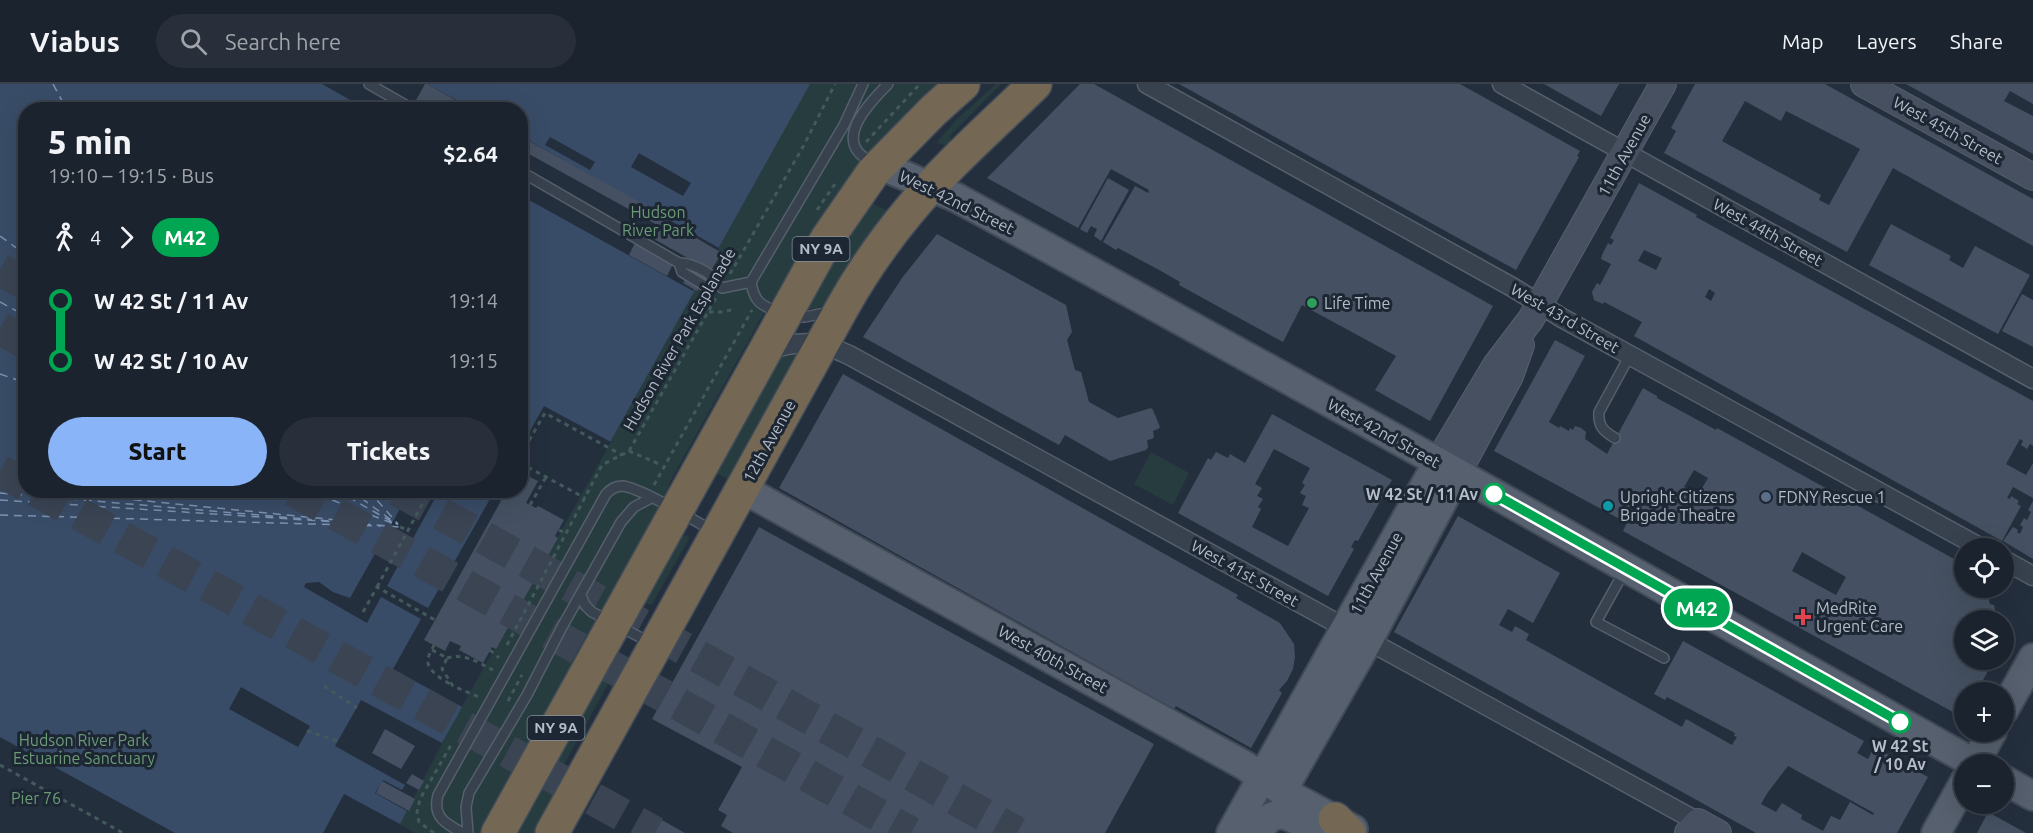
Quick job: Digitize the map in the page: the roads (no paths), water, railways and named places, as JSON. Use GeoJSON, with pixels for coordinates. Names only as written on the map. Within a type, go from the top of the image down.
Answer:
{"type":"FeatureCollection","features":[{"type":"Feature","properties":{"kind":"highway","name":"NY 9A"},"geometry":{"type":"LineString","coordinates":[[498,833],[614,624],[663,504],[765,351],[827,239],[861,187],[880,165],[963,84]]}},
{"type":"Feature","properties":{"kind":"highway","name":"12th Avenue"},"geometry":{"type":"LineString","coordinates":[[552,833],[842,308],[878,251],[931,187],[1035,84]]}},
{"type":"Feature","properties":{"kind":"main road","name":"11th Avenue"},"geometry":{"type":"LineString","coordinates":[[1231,833],[1270,804],[1357,635],[1448,468],[1496,365],[1535,312],[1663,84]]}},
{"type":"Feature","properties":{"kind":"main road","name":"West 45th Street"},"geometry":{"type":"LineString","coordinates":[[1864,84],[2033,177]]}},
{"type":"Feature","properties":{"kind":"main road","name":"West 42nd Street"},"geometry":{"type":"LineString","coordinates":[[880,165],[957,198],[1448,468],[1626,568],[1954,759]]}},
{"type":"Feature","properties":{"kind":"main road","name":"West 40th Street"},"geometry":{"type":"LineString","coordinates":[[743,489],[1270,804],[1341,830]]}},
{"type":"Feature","properties":{"kind":"main road"},"geometry":{"type":"LineString","coordinates":[[2014,692],[2033,658]]}},
{"type":"Feature","properties":{"kind":"main road"},"geometry":{"type":"LineString","coordinates":[[2014,786],[2033,796]]}},
{"type":"Feature","properties":{"kind":"main road"},"geometry":{"type":"LineString","coordinates":[[1936,833],[1954,801]]}},
{"type":"Feature","properties":{"kind":"street","name":"West 43rd Street"},"geometry":{"type":"LineString","coordinates":[[1147,84],[1535,312],[1630,355],[1963,538]]}},
{"type":"Feature","properties":{"kind":"street","name":"West 44th Street"},"geometry":{"type":"LineString","coordinates":[[1503,84],[1523,89],[1625,153],[2033,379]]}},
{"type":"Feature","properties":{"kind":"street","name":"West 41st Street"},"geometry":{"type":"LineString","coordinates":[[765,351],[797,342],[822,345],[849,355],[1708,831]]}},
{"type":"Feature","properties":{"kind":"street"},"geometry":{"type":"LineString","coordinates":[[2014,566],[2033,576]]}},
{"type":"Feature","properties":{"kind":"lane"},"geometry":{"type":"LineString","coordinates":[[369,84],[400,102]]}},
{"type":"Feature","properties":{"kind":"lane"},"geometry":{"type":"LineString","coordinates":[[842,308],[812,317],[786,314],[759,303],[754,297],[751,282],[844,125],[863,84]]}},
{"type":"Feature","properties":{"kind":"lane"},"geometry":{"type":"LineString","coordinates":[[880,165],[857,153],[854,132],[863,112],[888,84]]}},
{"type":"Feature","properties":{"kind":"lane"},"geometry":{"type":"LineString","coordinates":[[528,176],[679,263],[682,272],[707,287],[751,282]]}},
{"type":"Feature","properties":{"kind":"lane"},"geometry":{"type":"LineString","coordinates":[[1615,438],[1603,431],[1599,422],[1599,412],[1630,355]]}},
{"type":"Feature","properties":{"kind":"lane"},"geometry":{"type":"LineString","coordinates":[[463,833],[441,820],[437,814],[438,795],[598,505],[610,490],[621,486],[635,490],[718,534]]}},
{"type":"Feature","properties":{"kind":"lane"},"geometry":{"type":"LineString","coordinates":[[468,833],[466,807],[469,793],[527,695],[621,522],[634,507],[663,504]]}},
{"type":"Feature","properties":{"kind":"lane"},"geometry":{"type":"LineString","coordinates":[[1626,568],[1596,622],[1664,658]]}},
{"type":"Feature","properties":{"kind":"lane"},"geometry":{"type":"LineString","coordinates":[[581,595],[588,609],[656,646]]}},
{"type":"Feature","properties":{"kind":"water","name":"Hudson River Park"},"geometry":{"type":"Polygon","coordinates":[[[0,84],[810,84],[442,743],[400,824],[415,833],[0,833],[0,84]]]}},
{"type":"Feature","properties":{"kind":"tunnel"},"geometry":{"type":"LineString","coordinates":[[0,270],[18,280]]}},
{"type":"Feature","properties":{"kind":"tunnel"},"geometry":{"type":"LineString","coordinates":[[0,328],[18,338]]}},
{"type":"Feature","properties":{"kind":"tunnel"},"geometry":{"type":"LineString","coordinates":[[0,471],[18,481]]}},
{"type":"Feature","properties":{"kind":"tunnel"},"geometry":{"type":"LineString","coordinates":[[50,498],[655,833]]}},
{"type":"Feature","properties":{"kind":"tunnel"},"geometry":{"type":"LineString","coordinates":[[307,498],[911,833]]}},
{"type":"Feature","properties":{"kind":"tunnel"},"geometry":{"type":"LineString","coordinates":[[412,498],[1017,833]]}},
{"type":"Feature","properties":{"kind":"place","name":"Life Time"},"geometry":{"type":"Point","coordinates":[1312,303]}},
{"type":"Feature","properties":{"kind":"place","name":"W 42 St / 11 Av"},"geometry":{"type":"Point","coordinates":[1494,494]}},
{"type":"Feature","properties":{"kind":"place","name":"FDNY Rescue 1"},"geometry":{"type":"Point","coordinates":[1766,497]}},
{"type":"Feature","properties":{"kind":"place","name":"Upright Citizens Brigade Theatre"},"geometry":{"type":"Point","coordinates":[1608,506]}},
{"type":"Feature","properties":{"kind":"place","name":"MedRite Urgent Care"},"geometry":{"type":"Point","coordinates":[1803,617]}},
{"type":"Feature","properties":{"kind":"place","name":"W 42 St / 10 Av"},"geometry":{"type":"Point","coordinates":[1900,722]}},
{"type":"Feature","properties":{"kind":"park label","name":"Hudson River Park Estuarine Sanctuary"},"geometry":{"type":"Point","coordinates":[84,749]}},
{"type":"Feature","properties":{"kind":"park label","name":"Pier 76"},"geometry":{"type":"Point","coordinates":[36,798]}}]}
